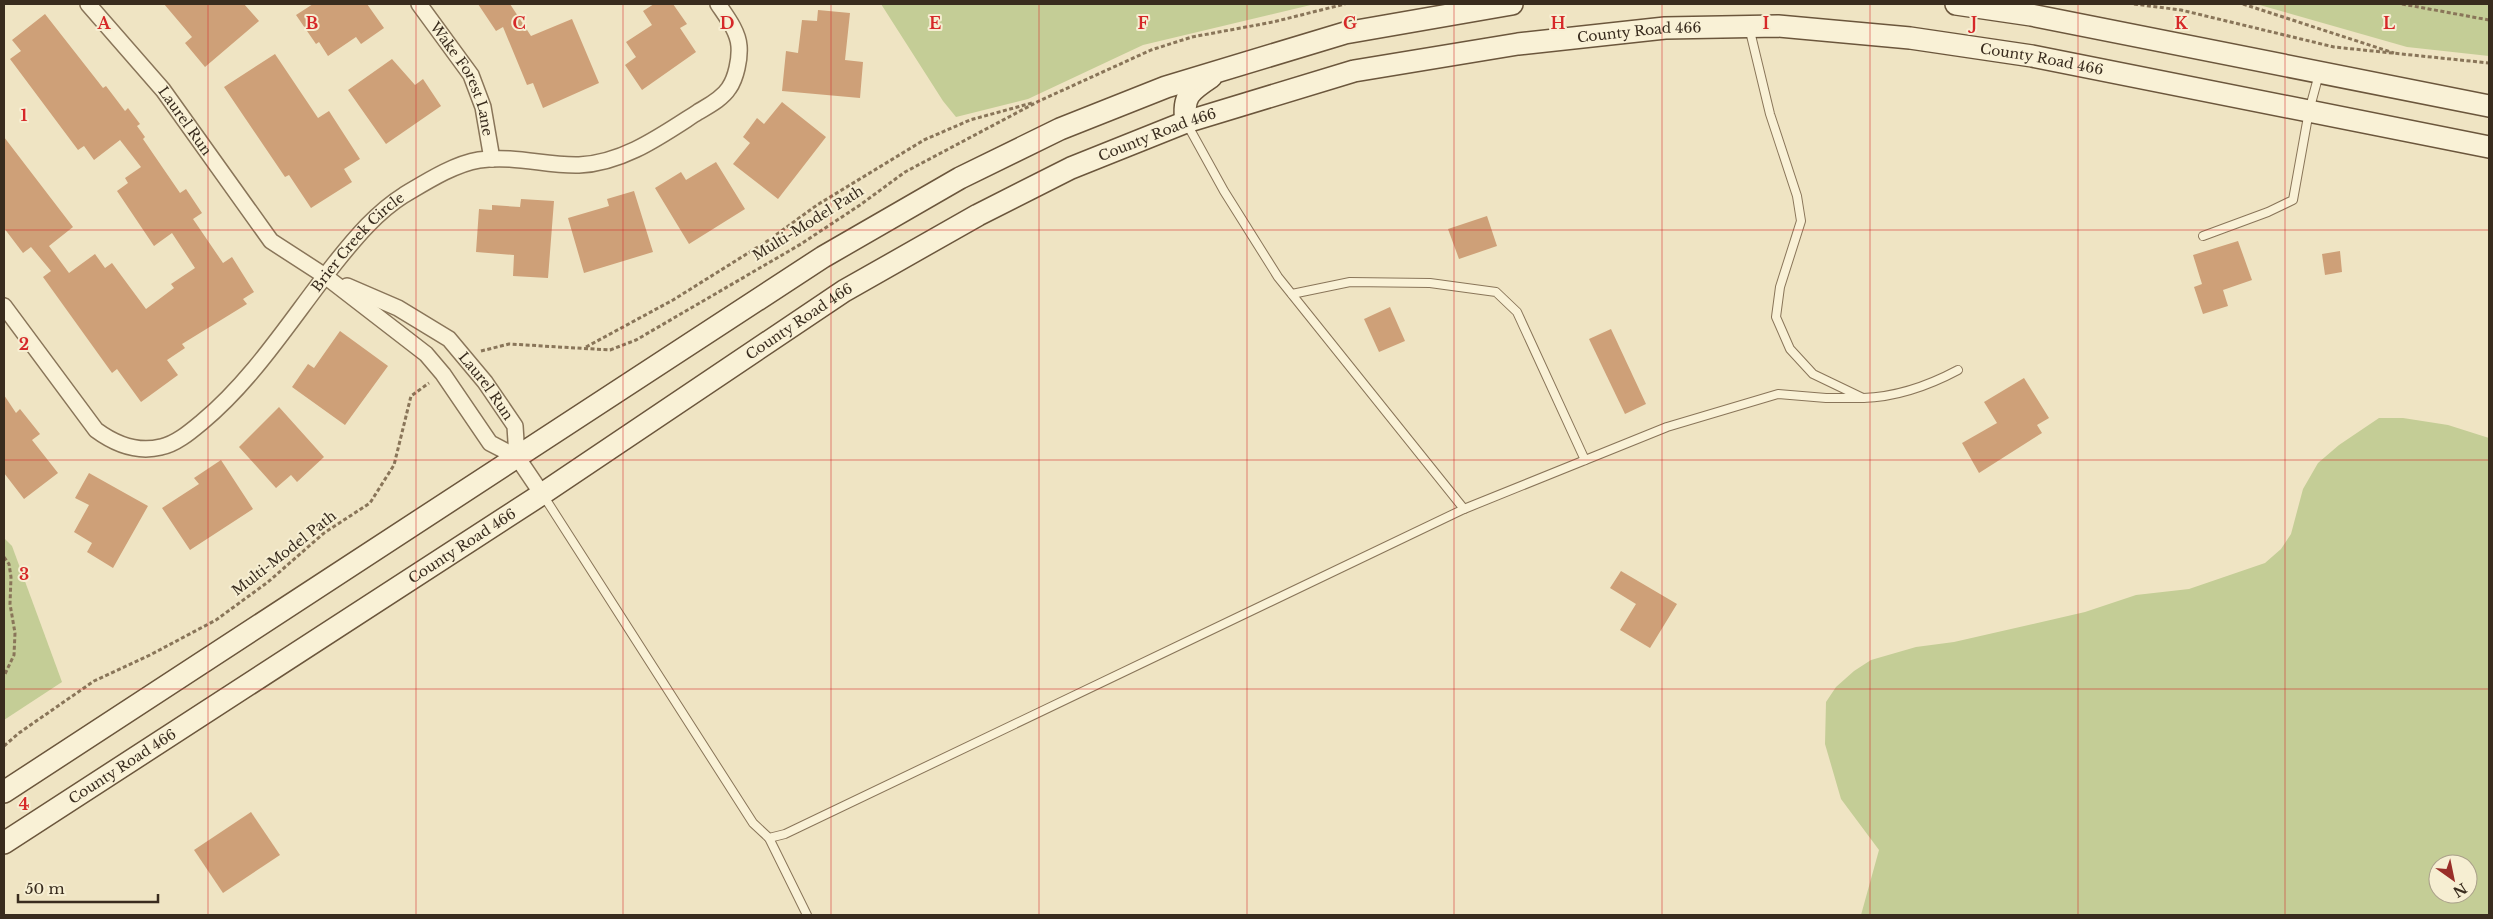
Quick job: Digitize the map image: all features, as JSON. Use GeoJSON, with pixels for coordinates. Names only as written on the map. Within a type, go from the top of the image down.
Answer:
{"type":"FeatureCollection","features":[{"type":"Feature","properties":{"kind":"main road"},"geometry":{"type":"LineString","coordinates":[[4,792],[824,257],[960,178],[1060,129],[1166,86],[1345,32],[1512,4]]}},
{"type":"Feature","properties":{"kind":"main road"},"geometry":{"type":"LineString","coordinates":[[1956,4],[2031,15],[2489,106]]}},
{"type":"Feature","properties":{"kind":"main road","name":"County Road 466"},"geometry":{"type":"LineString","coordinates":[[4,843],[542,494],[844,292],[978,215],[1071,168],[1186,122],[1354,71],[1518,44],[1665,28],[1778,26],[1910,38],[2032,56],[2489,147]]}},
{"type":"Feature","properties":{"kind":"main road"},"geometry":{"type":"LineString","coordinates":[[1186,122],[1184,106],[1193,89],[1219,71]]}},
{"type":"Feature","properties":{"kind":"street","name":"Laurel Run"},"geometry":{"type":"LineString","coordinates":[[88,4],[163,90],[271,241],[325,276],[422,351],[443,374],[490,443],[517,457]]}},
{"type":"Feature","properties":{"kind":"street","name":"Wake Forest Lane"},"geometry":{"type":"LineString","coordinates":[[419,4],[470,76],[483,107],[492,159]]}},
{"type":"Feature","properties":{"kind":"street","name":"Brier Creek Circle"},"geometry":{"type":"LineString","coordinates":[[4,306],[96,430],[111,441],[128,447],[162,447],[175,442],[227,401],[362,230],[403,196],[450,171],[477,161],[511,157],[579,165],[630,153],[660,137],[718,99],[729,89],[738,62],[739,45],[732,26],[718,4]]}},
{"type":"Feature","properties":{"kind":"street","name":"Laurel Run"},"geometry":{"type":"LineString","coordinates":[[325,276],[398,308],[450,339],[467,358],[515,426],[517,457]]}},
{"type":"Feature","properties":{"kind":"street"},"geometry":{"type":"LineString","coordinates":[[517,457],[542,494]]}},
{"type":"Feature","properties":{"kind":"lane"},"geometry":{"type":"LineString","coordinates":[[1748,26],[1770,114],[1797,196],[1801,221],[1780,287],[1776,317],[1790,349],[1813,374],[1863,398]]}},
{"type":"Feature","properties":{"kind":"lane"},"geometry":{"type":"LineString","coordinates":[[2202,236],[2268,212],[2293,200],[2310,111],[2320,72]]}},
{"type":"Feature","properties":{"kind":"lane"},"geometry":{"type":"LineString","coordinates":[[1186,122],[1224,191],[1278,276],[1464,510]]}},
{"type":"Feature","properties":{"kind":"lane"},"geometry":{"type":"LineString","coordinates":[[1292,294],[1350,282],[1430,284],[1496,292],[1517,312],[1585,460]]}},
{"type":"Feature","properties":{"kind":"lane"},"geometry":{"type":"LineString","coordinates":[[769,838],[785,834],[1464,510],[1667,427],[1778,394],[1826,398],[1888,398],[1938,380],[1958,370]]}},
{"type":"Feature","properties":{"kind":"lane"},"geometry":{"type":"LineString","coordinates":[[542,494],[753,823],[769,838],[807,915]]}},
{"type":"Feature","properties":{"kind":"path","name":"Multi-Model Path"},"geometry":{"type":"LineString","coordinates":[[467,358],[476,352],[509,344],[610,350],[636,340],[801,244],[860,205],[905,172],[1039,101],[1151,50],[1192,37],[1273,22],[1345,4]]}},
{"type":"Feature","properties":{"kind":"path"},"geometry":{"type":"LineString","coordinates":[[2134,4],[2181,10],[2334,47],[2402,56],[2489,64]]}},
{"type":"Feature","properties":{"kind":"path"},"geometry":{"type":"LineString","coordinates":[[2243,4],[2338,33],[2402,56]]}},
{"type":"Feature","properties":{"kind":"path"},"geometry":{"type":"LineString","coordinates":[[2402,4],[2489,20]]}},
{"type":"Feature","properties":{"kind":"path","name":"Multi-Model Path"},"geometry":{"type":"LineString","coordinates":[[586,348],[673,300],[769,240],[817,204],[924,140],[970,120],[1039,101]]}},
{"type":"Feature","properties":{"kind":"path","name":"Multi-Model Path"},"geometry":{"type":"LineString","coordinates":[[4,746],[18,734],[94,681],[150,655],[216,620],[268,582],[324,533],[370,503],[394,465],[411,396],[443,374]]}},
{"type":"Feature","properties":{"kind":"path"},"geometry":{"type":"LineString","coordinates":[[4,557],[9,564],[11,577],[10,604],[15,640],[14,655],[4,676]]}},
{"type":"Feature","properties":{"kind":"green space"},"geometry":{"type":"Polygon","coordinates":[[[881,4],[1315,4],[1143,45],[1028,99],[956,117],[943,101],[881,4]]]}},
{"type":"Feature","properties":{"kind":"green space"},"geometry":{"type":"Polygon","coordinates":[[[2256,4],[2489,4],[2489,56],[2407,47],[2256,4]]]}},
{"type":"Feature","properties":{"kind":"green space"},"geometry":{"type":"Polygon","coordinates":[[[2379,418],[2403,418],[2448,425],[2489,438],[2489,915],[1861,915],[1879,850],[1841,799],[1825,744],[1826,702],[1836,687],[1854,671],[1871,660],[1916,647],[1954,642],[2085,612],[2136,595],[2189,589],[2265,563],[2281,549],[2291,534],[2303,489],[2318,463],[2339,445],[2379,418]]]}},
{"type":"Feature","properties":{"kind":"green space"},"geometry":{"type":"Polygon","coordinates":[[[4,538],[12,546],[62,682],[4,720],[4,538]]]}},
{"type":"Feature","properties":{"kind":"building"},"geometry":{"type":"Polygon","coordinates":[[[164,4],[244,4],[259,21],[205,67],[185,43],[192,37],[164,4]]]}},
{"type":"Feature","properties":{"kind":"building"},"geometry":{"type":"Polygon","coordinates":[[[313,4],[367,4],[384,28],[361,44],[356,37],[328,56],[319,42],[316,44],[296,15],[313,4]]]}},
{"type":"Feature","properties":{"kind":"building"},"geometry":{"type":"Polygon","coordinates":[[[478,4],[510,4],[531,36],[572,19],[599,83],[543,108],[533,83],[527,85],[503,27],[496,31],[478,4]]]}},
{"type":"Feature","properties":{"kind":"building"},"geometry":{"type":"Polygon","coordinates":[[[654,4],[673,4],[687,24],[680,28],[696,52],[642,90],[625,65],[636,57],[626,42],[652,25],[643,11],[654,4]]]}},
{"type":"Feature","properties":{"kind":"building"},"geometry":{"type":"Polygon","coordinates":[[[818,10],[850,13],[845,60],[863,62],[860,98],[782,91],[786,51],[798,53],[802,20],[817,21],[818,10]]]}},
{"type":"Feature","properties":{"kind":"building"},"geometry":{"type":"Polygon","coordinates":[[[45,14],[103,88],[106,86],[125,111],[128,108],[140,124],[137,126],[145,137],[143,139],[180,193],[186,189],[202,213],[193,219],[223,263],[232,257],[254,292],[243,299],[247,304],[182,344],[185,348],[167,360],[178,375],[141,402],[117,369],[112,373],[43,277],[51,271],[31,247],[23,253],[4,228],[4,137],[73,227],[49,246],[69,273],[95,254],[105,268],[112,263],[146,309],[174,288],[171,284],[195,268],[172,233],[154,246],[117,191],[128,183],[125,178],[141,167],[120,140],[94,160],[84,146],[78,150],[10,59],[21,51],[12,40],[45,14]]]}},
{"type":"Feature","properties":{"kind":"building"},"geometry":{"type":"Polygon","coordinates":[[[275,54],[318,118],[329,111],[360,159],[344,169],[352,182],[311,208],[289,175],[285,177],[224,87],[275,54]]]}},
{"type":"Feature","properties":{"kind":"building"},"geometry":{"type":"Polygon","coordinates":[[[392,59],[415,85],[423,79],[441,106],[386,144],[348,90],[392,59]]]}},
{"type":"Feature","properties":{"kind":"building"},"geometry":{"type":"Polygon","coordinates":[[[782,102],[826,137],[778,199],[733,164],[750,143],[743,137],[757,118],[764,124],[782,102]]]}},
{"type":"Feature","properties":{"kind":"building"},"geometry":{"type":"Polygon","coordinates":[[[716,162],[745,209],[689,244],[655,188],[681,172],[686,180],[716,162]]]}},
{"type":"Feature","properties":{"kind":"building"},"geometry":{"type":"Polygon","coordinates":[[[634,191],[653,252],[584,273],[568,218],[609,206],[607,199],[634,191]]]}},
{"type":"Feature","properties":{"kind":"building"},"geometry":{"type":"Polygon","coordinates":[[[521,199],[554,201],[548,278],[513,276],[514,255],[476,252],[479,209],[492,210],[492,205],[520,207],[521,199]]]}},
{"type":"Feature","properties":{"kind":"building"},"geometry":{"type":"Polygon","coordinates":[[[1487,216],[1497,246],[1459,259],[1448,229],[1487,216]]]}},
{"type":"Feature","properties":{"kind":"building"},"geometry":{"type":"Polygon","coordinates":[[[2238,241],[2252,280],[2223,290],[2228,306],[2203,314],[2194,287],[2202,284],[2193,255],[2238,241]]]}},
{"type":"Feature","properties":{"kind":"building"},"geometry":{"type":"Polygon","coordinates":[[[2340,251],[2342,272],[2325,275],[2322,254],[2340,251]]]}},
{"type":"Feature","properties":{"kind":"building"},"geometry":{"type":"Polygon","coordinates":[[[1390,307],[1405,341],[1379,352],[1364,319],[1390,307]]]}},
{"type":"Feature","properties":{"kind":"building"},"geometry":{"type":"Polygon","coordinates":[[[1611,329],[1646,404],[1625,414],[1589,339],[1611,329]]]}},
{"type":"Feature","properties":{"kind":"building"},"geometry":{"type":"Polygon","coordinates":[[[340,331],[388,366],[345,425],[292,387],[308,364],[314,368],[340,331]]]}},
{"type":"Feature","properties":{"kind":"building"},"geometry":{"type":"Polygon","coordinates":[[[2024,378],[2049,418],[2037,425],[2042,433],[1979,473],[1962,443],[1997,423],[1984,402],[2024,378]]]}},
{"type":"Feature","properties":{"kind":"building"},"geometry":{"type":"Polygon","coordinates":[[[4,395],[16,413],[20,409],[40,434],[32,440],[58,473],[24,499],[4,473],[4,395]]]}},
{"type":"Feature","properties":{"kind":"building"},"geometry":{"type":"Polygon","coordinates":[[[279,407],[324,457],[297,482],[291,475],[276,488],[239,447],[279,407]]]}},
{"type":"Feature","properties":{"kind":"building"},"geometry":{"type":"Polygon","coordinates":[[[221,460],[253,509],[190,550],[162,508],[199,484],[194,478],[221,460]]]}},
{"type":"Feature","properties":{"kind":"building"},"geometry":{"type":"Polygon","coordinates":[[[89,473],[148,506],[113,568],[87,552],[92,543],[74,532],[89,505],[75,498],[89,473]]]}},
{"type":"Feature","properties":{"kind":"building"},"geometry":{"type":"Polygon","coordinates":[[[1621,571],[1677,604],[1650,648],[1620,630],[1636,604],[1610,588],[1621,571]]]}},
{"type":"Feature","properties":{"kind":"building"},"geometry":{"type":"Polygon","coordinates":[[[251,812],[280,855],[223,893],[194,850],[251,812]]]}}]}
